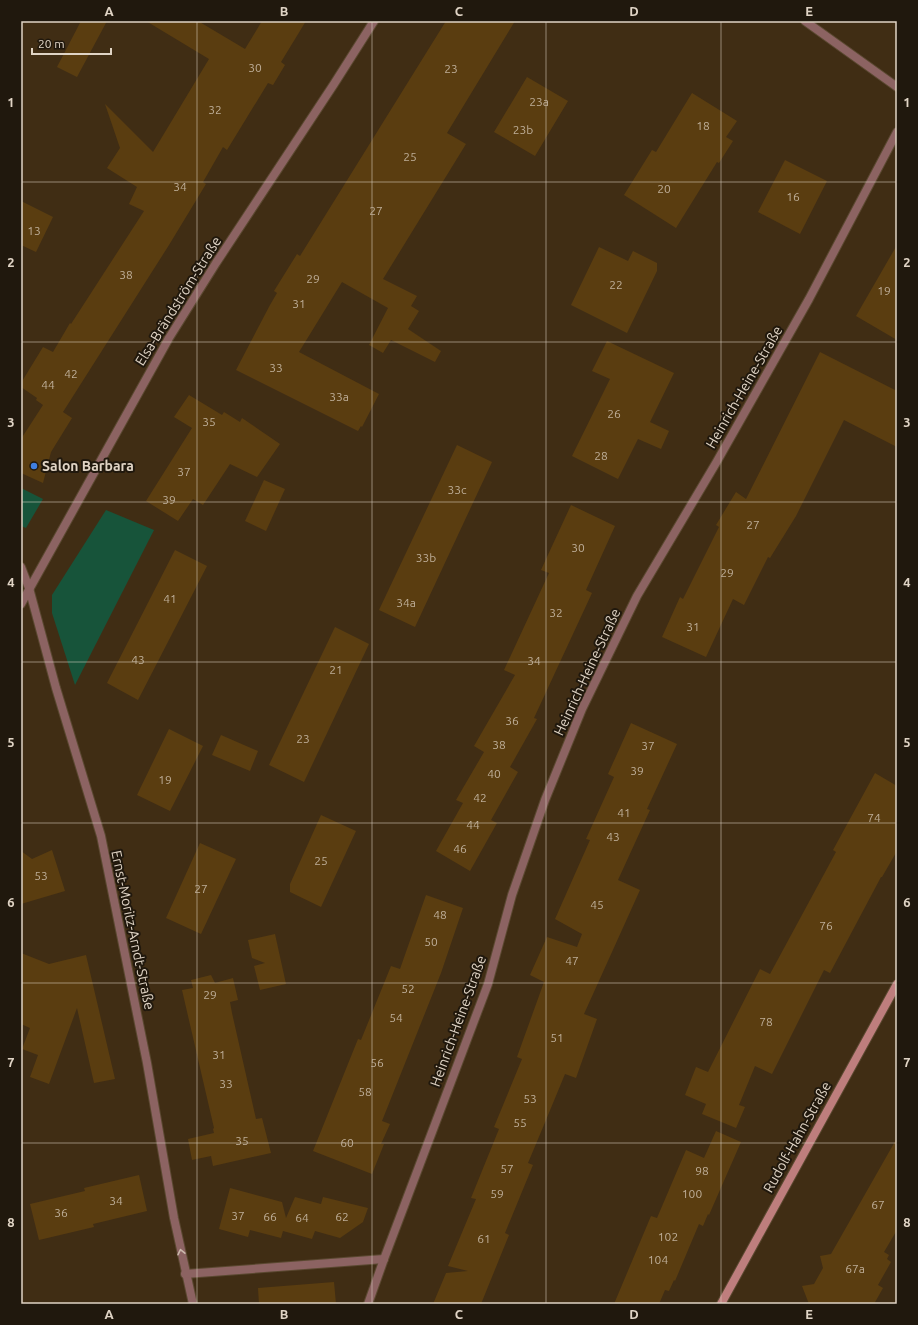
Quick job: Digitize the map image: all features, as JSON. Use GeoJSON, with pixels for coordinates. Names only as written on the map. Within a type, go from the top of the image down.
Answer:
{"type":"FeatureCollection","features":[{"type":"Feature","properties":{"kind":"street","name":"Elsa-Brändström-Straße"},"geometry":{"type":"LineString","coordinates":[[21,604],[169,338],[216,263],[374,21]]}},
{"type":"Feature","properties":{"kind":"street"},"geometry":{"type":"LineString","coordinates":[[805,21],[897,87]]}},
{"type":"Feature","properties":{"kind":"street","name":"Heinrich-Heine-Straße"},"geometry":{"type":"LineString","coordinates":[[368,1304],[488,984],[512,895],[545,800],[582,709],[637,596],[720,456],[809,299],[897,132]]}},
{"type":"Feature","properties":{"kind":"street","name":"Ernst-Moritz-Arndt-Straße"},"geometry":{"type":"LineString","coordinates":[[21,567],[29,588],[56,688],[101,836],[148,1062],[174,1218],[185,1274],[193,1304]]}},
{"type":"Feature","properties":{"kind":"street","name":"Rudolf-Hahn-Straße"},"geometry":{"type":"LineString","coordinates":[[721,1304],[897,984]]}},
{"type":"Feature","properties":{"kind":"street"},"geometry":{"type":"LineString","coordinates":[[185,1274],[384,1259]]}},
{"type":"Feature","properties":{"kind":"green space"},"geometry":{"type":"Polygon","coordinates":[[[21,488],[43,499],[26,528],[21,526],[21,488]]]}},
{"type":"Feature","properties":{"kind":"green space"},"geometry":{"type":"Polygon","coordinates":[[[106,510],[154,530],[75,685],[52,613],[52,595],[106,510]]]}},
{"type":"Feature","properties":{"kind":"building"},"geometry":{"type":"Polygon","coordinates":[[[81,21],[107,21],[77,77],[57,67],[81,21]]]}},
{"type":"Feature","properties":{"kind":"building"},"geometry":{"type":"Polygon","coordinates":[[[146,21],[198,21],[245,49],[262,21],[306,21],[281,62],[285,65],[273,85],[268,83],[227,150],[223,147],[203,182],[206,184],[63,412],[72,418],[51,452],[43,483],[21,473],[21,439],[43,405],[36,400],[37,398],[21,387],[21,383],[43,347],[53,352],[70,323],[71,324],[144,211],[129,204],[137,187],[107,168],[120,148],[105,104],[153,152],[209,59],[146,21]]]}},
{"type":"Feature","properties":{"kind":"building"},"geometry":{"type":"Polygon","coordinates":[[[446,21],[515,21],[447,133],[466,144],[383,279],[417,296],[411,306],[419,311],[408,329],[441,351],[435,362],[391,340],[383,353],[369,345],[388,308],[342,282],[299,352],[379,394],[362,427],[361,426],[358,431],[236,370],[277,293],[274,291],[297,254],[300,256],[446,21]]]}},
{"type":"Feature","properties":{"kind":"building"},"geometry":{"type":"Polygon","coordinates":[[[527,77],[568,101],[535,156],[494,132],[527,77]]]}},
{"type":"Feature","properties":{"kind":"building"},"geometry":{"type":"Polygon","coordinates":[[[692,93],[737,121],[726,137],[733,141],[719,163],[717,162],[676,228],[624,195],[652,150],[656,152],[692,93]]]}},
{"type":"Feature","properties":{"kind":"building"},"geometry":{"type":"Polygon","coordinates":[[[785,160],[827,181],[800,234],[758,212],[785,160]]]}},
{"type":"Feature","properties":{"kind":"building"},"geometry":{"type":"Polygon","coordinates":[[[21,201],[53,217],[36,252],[21,245],[21,201]]]}},
{"type":"Feature","properties":{"kind":"building"},"geometry":{"type":"Polygon","coordinates":[[[897,245],[897,340],[856,316],[897,245]]]}},
{"type":"Feature","properties":{"kind":"building"},"geometry":{"type":"Polygon","coordinates":[[[599,247],[628,261],[633,251],[657,263],[657,271],[627,333],[571,305],[599,247]]]}},
{"type":"Feature","properties":{"kind":"building"},"geometry":{"type":"Polygon","coordinates":[[[607,341],[674,373],[650,422],[669,431],[661,449],[638,439],[618,479],[572,456],[610,379],[592,371],[607,341]]]}},
{"type":"Feature","properties":{"kind":"building"},"geometry":{"type":"Polygon","coordinates":[[[820,352],[897,391],[897,447],[844,420],[796,516],[770,558],[768,557],[744,605],[733,599],[706,657],[662,637],[680,597],[683,599],[719,527],[716,525],[736,492],[746,499],[820,352]]]}},
{"type":"Feature","properties":{"kind":"building"},"geometry":{"type":"Polygon","coordinates":[[[189,395],[222,415],[224,412],[240,422],[242,418],[280,444],[257,477],[230,464],[203,505],[193,499],[178,521],[146,501],[192,428],[174,417],[189,395]]]}},
{"type":"Feature","properties":{"kind":"building"},"geometry":{"type":"Polygon","coordinates":[[[457,445],[492,462],[415,627],[379,610],[457,445]]]}},
{"type":"Feature","properties":{"kind":"building"},"geometry":{"type":"Polygon","coordinates":[[[264,480],[285,489],[266,531],[245,521],[264,480]]]}},
{"type":"Feature","properties":{"kind":"building"},"geometry":{"type":"Polygon","coordinates":[[[571,505],[615,526],[586,590],[592,593],[534,718],[537,719],[510,767],[518,772],[491,820],[497,823],[470,871],[436,851],[463,803],[456,800],[484,752],[474,746],[515,675],[504,670],[549,573],[541,570],[571,505]]]}},
{"type":"Feature","properties":{"kind":"building"},"geometry":{"type":"Polygon","coordinates":[[[175,550],[207,566],[138,700],[107,683],[175,550]]]}},
{"type":"Feature","properties":{"kind":"building"},"geometry":{"type":"Polygon","coordinates":[[[335,627],[369,644],[304,782],[269,765],[335,627]]]}},
{"type":"Feature","properties":{"kind":"building"},"geometry":{"type":"Polygon","coordinates":[[[631,723],[677,744],[647,809],[650,810],[618,880],[640,890],[584,1014],[597,1019],[576,1078],[565,1074],[528,1163],[533,1165],[505,1233],[509,1235],[481,1304],[433,1304],[446,1273],[468,1271],[448,1266],[476,1199],[471,1198],[499,1129],[494,1127],[522,1059],[517,1057],[544,982],[530,975],[547,937],[577,947],[582,934],[555,919],[590,840],[586,839],[614,777],[608,774],[631,723]]]}},
{"type":"Feature","properties":{"kind":"building"},"geometry":{"type":"Polygon","coordinates":[[[169,729],[203,746],[170,811],[137,795],[169,729]]]}},
{"type":"Feature","properties":{"kind":"building"},"geometry":{"type":"Polygon","coordinates":[[[221,735],[258,751],[250,771],[212,755],[221,735]]]}},
{"type":"Feature","properties":{"kind":"building"},"geometry":{"type":"Polygon","coordinates":[[[875,773],[897,786],[897,851],[881,877],[830,973],[824,970],[772,1074],[755,1066],[739,1105],[745,1107],[736,1128],[702,1114],[706,1104],[685,1095],[696,1067],[708,1072],[760,969],[770,974],[836,852],[833,850],[875,773]]]}},
{"type":"Feature","properties":{"kind":"building"},"geometry":{"type":"Polygon","coordinates":[[[321,815],[356,831],[321,907],[290,892],[290,884],[321,815]]]}},
{"type":"Feature","properties":{"kind":"building"},"geometry":{"type":"Polygon","coordinates":[[[200,843],[236,859],[201,934],[166,918],[200,843]]]}},
{"type":"Feature","properties":{"kind":"building"},"geometry":{"type":"Polygon","coordinates":[[[52,850],[65,891],[21,904],[21,851],[32,859],[52,850]]]}},
{"type":"Feature","properties":{"kind":"building"},"geometry":{"type":"Polygon","coordinates":[[[426,895],[463,908],[441,973],[382,1121],[390,1124],[381,1144],[384,1144],[372,1174],[313,1151],[358,1039],[361,1040],[391,966],[400,969],[426,895]]]}},
{"type":"Feature","properties":{"kind":"building"},"geometry":{"type":"Polygon","coordinates":[[[275,934],[286,984],[260,990],[254,966],[265,963],[252,958],[248,940],[275,934]]]}},
{"type":"Feature","properties":{"kind":"building"},"geometry":{"type":"Polygon","coordinates":[[[21,953],[49,964],[86,955],[115,1079],[94,1083],[77,1008],[49,1084],[30,1077],[38,1055],[22,1049],[30,1028],[21,1024],[21,953]]]}},
{"type":"Feature","properties":{"kind":"building"},"geometry":{"type":"Polygon","coordinates":[[[211,975],[215,983],[233,978],[238,1000],[230,1002],[232,1013],[256,1119],[262,1118],[271,1153],[213,1166],[211,1156],[192,1160],[188,1139],[214,1133],[214,1128],[182,990],[193,988],[191,980],[211,975]]]}},
{"type":"Feature","properties":{"kind":"building"},"geometry":{"type":"Polygon","coordinates":[[[716,1131],[741,1142],[709,1215],[708,1214],[703,1226],[699,1224],[675,1281],[674,1280],[669,1291],[665,1290],[659,1304],[614,1304],[651,1216],[657,1218],[686,1150],[704,1158],[716,1131]]]}},
{"type":"Feature","properties":{"kind":"building"},"geometry":{"type":"Polygon","coordinates":[[[897,1138],[897,1230],[884,1252],[889,1255],[887,1259],[891,1262],[878,1285],[883,1288],[874,1304],[809,1304],[802,1286],[814,1284],[823,1268],[820,1256],[831,1254],[897,1138]]]}},
{"type":"Feature","properties":{"kind":"building"},"geometry":{"type":"Polygon","coordinates":[[[139,1175],[147,1211],[93,1224],[94,1227],[39,1240],[30,1204],[85,1191],[84,1188],[139,1175]]]}},
{"type":"Feature","properties":{"kind":"building"},"geometry":{"type":"Polygon","coordinates":[[[230,1188],[282,1202],[286,1218],[295,1197],[321,1204],[323,1197],[368,1208],[363,1222],[340,1238],[315,1231],[312,1239],[283,1231],[281,1238],[250,1230],[248,1237],[219,1229],[230,1188]]]}},
{"type":"Feature","properties":{"kind":"building"},"geometry":{"type":"Polygon","coordinates":[[[334,1282],[336,1304],[259,1304],[258,1288],[334,1282]]]}},
{"type":"Feature","properties":{"kind":"place","name":"Salon Barbara"},"geometry":{"type":"Point","coordinates":[34,466]}}]}
